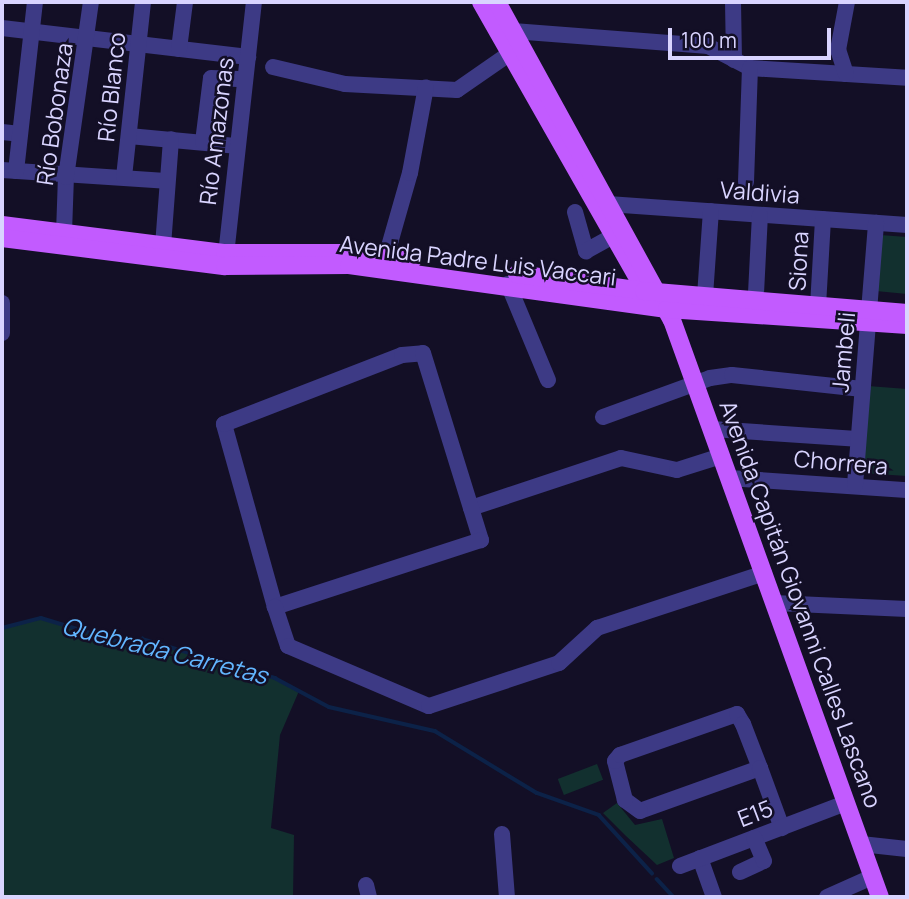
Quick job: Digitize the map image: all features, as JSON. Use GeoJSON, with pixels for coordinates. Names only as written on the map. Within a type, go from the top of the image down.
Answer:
{"type":"FeatureCollection","features":[{"type":"Feature","properties":{"kind":"main road","name":"Avenida Capitán Giovanni Calles Lascano"},"geometry":{"type":"LineString","coordinates":[[481,2],[611,237],[675,328],[880,897]]}},
{"type":"Feature","properties":{"kind":"main road","name":"Avenida Capitán Giovanni Calles Lascano"},"geometry":{"type":"LineString","coordinates":[[497,2],[608,204],[656,300]]}},
{"type":"Feature","properties":{"kind":"main road","name":"Avenida Padre Luis Vaccari"},"geometry":{"type":"LineString","coordinates":[[2,225],[163,246],[225,260],[386,257],[595,285],[656,300],[705,296],[755,308],[818,306],[907,325]]}},
{"type":"Feature","properties":{"kind":"main road","name":"Avenida Padre Luis Vaccari"},"geometry":{"type":"LineString","coordinates":[[2,238],[225,260],[349,265],[656,300],[868,316],[907,313]]}},
{"type":"Feature","properties":{"kind":"main road"},"geometry":{"type":"LineString","coordinates":[[595,285],[614,272],[622,254]]}},
{"type":"Feature","properties":{"kind":"street"},"geometry":{"type":"LineString","coordinates":[[35,2],[20,134],[9,170],[66,177],[124,177],[166,181]]}},
{"type":"Feature","properties":{"kind":"street","name":"Río Bobonaza"},"geometry":{"type":"LineString","coordinates":[[64,233],[66,177],[91,2]]}},
{"type":"Feature","properties":{"kind":"street","name":"Río Blanco"},"geometry":{"type":"LineString","coordinates":[[124,177],[144,2]]}},
{"type":"Feature","properties":{"kind":"street"},"geometry":{"type":"LineString","coordinates":[[178,49],[185,2]]}},
{"type":"Feature","properties":{"kind":"street","name":"Río Amazonas"},"geometry":{"type":"LineString","coordinates":[[225,260],[254,2]]}},
{"type":"Feature","properties":{"kind":"street"},"geometry":{"type":"LineString","coordinates":[[733,2],[734,60]]}},
{"type":"Feature","properties":{"kind":"street"},"geometry":{"type":"LineString","coordinates":[[846,74],[838,50],[847,2]]}},
{"type":"Feature","properties":{"kind":"street"},"geometry":{"type":"LineString","coordinates":[[2,28],[247,57]]}},
{"type":"Feature","properties":{"kind":"street"},"geometry":{"type":"LineString","coordinates":[[513,31],[708,46],[750,68],[907,78]]}},
{"type":"Feature","properties":{"kind":"street"},"geometry":{"type":"LineString","coordinates":[[273,67],[345,84],[457,90],[509,54]]}},
{"type":"Feature","properties":{"kind":"street"},"geometry":{"type":"LineString","coordinates":[[746,182],[750,68]]}},
{"type":"Feature","properties":{"kind":"street"},"geometry":{"type":"LineString","coordinates":[[203,142],[211,78],[245,79]]}},
{"type":"Feature","properties":{"kind":"street"},"geometry":{"type":"LineString","coordinates":[[386,257],[410,173],[426,88]]}},
{"type":"Feature","properties":{"kind":"street"},"geometry":{"type":"LineString","coordinates":[[2,132],[20,134]]}},
{"type":"Feature","properties":{"kind":"street"},"geometry":{"type":"LineString","coordinates":[[128,136],[236,146]]}},
{"type":"Feature","properties":{"kind":"street"},"geometry":{"type":"LineString","coordinates":[[163,246],[171,139]]}},
{"type":"Feature","properties":{"kind":"street","name":"Valdivia"},"geometry":{"type":"LineString","coordinates":[[608,204],[907,225]]}},
{"type":"Feature","properties":{"kind":"street"},"geometry":{"type":"LineString","coordinates":[[705,296],[711,211]]}},
{"type":"Feature","properties":{"kind":"street"},"geometry":{"type":"LineString","coordinates":[[575,212],[588,257],[611,237]]}},
{"type":"Feature","properties":{"kind":"street"},"geometry":{"type":"LineString","coordinates":[[755,308],[760,215]]}},
{"type":"Feature","properties":{"kind":"street","name":"Siona"},"geometry":{"type":"LineString","coordinates":[[818,306],[823,219]]}},
{"type":"Feature","properties":{"kind":"street","name":"Jambeli"},"geometry":{"type":"LineString","coordinates":[[855,485],[876,223]]}},
{"type":"Feature","properties":{"kind":"street"},"geometry":{"type":"LineString","coordinates":[[508,285],[548,380]]}},
{"type":"Feature","properties":{"kind":"street"},"geometry":{"type":"LineString","coordinates":[[2,303],[2,333]]}},
{"type":"Feature","properties":{"kind":"street"},"geometry":{"type":"LineString","coordinates":[[275,607],[481,540],[423,353],[402,355],[223,424],[275,607],[288,646],[429,706],[559,663],[597,628],[764,573]]}},
{"type":"Feature","properties":{"kind":"street"},"geometry":{"type":"LineString","coordinates":[[603,417],[696,384],[732,375],[862,389]]}},
{"type":"Feature","properties":{"kind":"street"},"geometry":{"type":"LineString","coordinates":[[712,429],[857,439]]}},
{"type":"Feature","properties":{"kind":"street"},"geometry":{"type":"LineString","coordinates":[[471,508],[621,458],[677,470],[722,456]]}},
{"type":"Feature","properties":{"kind":"street","name":"Chorrera"},"geometry":{"type":"LineString","coordinates":[[729,478],[907,490]]}},
{"type":"Feature","properties":{"kind":"street"},"geometry":{"type":"LineString","coordinates":[[774,603],[907,609]]}},
{"type":"Feature","properties":{"kind":"street"},"geometry":{"type":"LineString","coordinates":[[760,768],[640,811],[625,800],[615,761],[620,755],[734,713],[760,768],[782,828]]}},
{"type":"Feature","properties":{"kind":"street","name":"E15"},"geometry":{"type":"LineString","coordinates":[[680,866],[846,803]]}},
{"type":"Feature","properties":{"kind":"street"},"geometry":{"type":"LineString","coordinates":[[502,834],[507,897]]}},
{"type":"Feature","properties":{"kind":"street"},"geometry":{"type":"LineString","coordinates":[[740,872],[764,860],[754,838]]}},
{"type":"Feature","properties":{"kind":"street"},"geometry":{"type":"LineString","coordinates":[[860,844],[907,849]]}},
{"type":"Feature","properties":{"kind":"street"},"geometry":{"type":"LineString","coordinates":[[700,858],[714,897]]}},
{"type":"Feature","properties":{"kind":"street"},"geometry":{"type":"LineString","coordinates":[[827,897],[873,877]]}},
{"type":"Feature","properties":{"kind":"green space"},"geometry":{"type":"Polygon","coordinates":[[[880,235],[907,237],[907,294],[876,291],[880,235]]]}},
{"type":"Feature","properties":{"kind":"green space"},"geometry":{"type":"Polygon","coordinates":[[[868,386],[907,389],[907,476],[861,473],[868,386]]]}},
{"type":"Feature","properties":{"kind":"green space"},"geometry":{"type":"Polygon","coordinates":[[[41,618],[133,646],[156,643],[275,678],[299,691],[280,735],[271,828],[294,835],[293,897],[2,897],[2,628],[41,618]]]}},
{"type":"Feature","properties":{"kind":"green space"},"geometry":{"type":"Polygon","coordinates":[[[597,764],[603,780],[564,795],[558,779],[597,764]]]}},
{"type":"Feature","properties":{"kind":"green space"},"geometry":{"type":"Polygon","coordinates":[[[617,803],[635,825],[662,819],[674,858],[657,865],[626,836],[603,813],[617,803]]]}},
{"type":"Feature","properties":{"kind":"waterway","name":"Quebrada Carretas"},"geometry":{"type":"LineString","coordinates":[[2,628],[41,618],[134,646],[142,639],[275,678],[329,707],[435,731],[537,793],[599,815],[652,873]]}},
{"type":"Feature","properties":{"kind":"waterway","name":"Quebrada Carretas"},"geometry":{"type":"LineString","coordinates":[[657,879],[674,897]]}}]}
